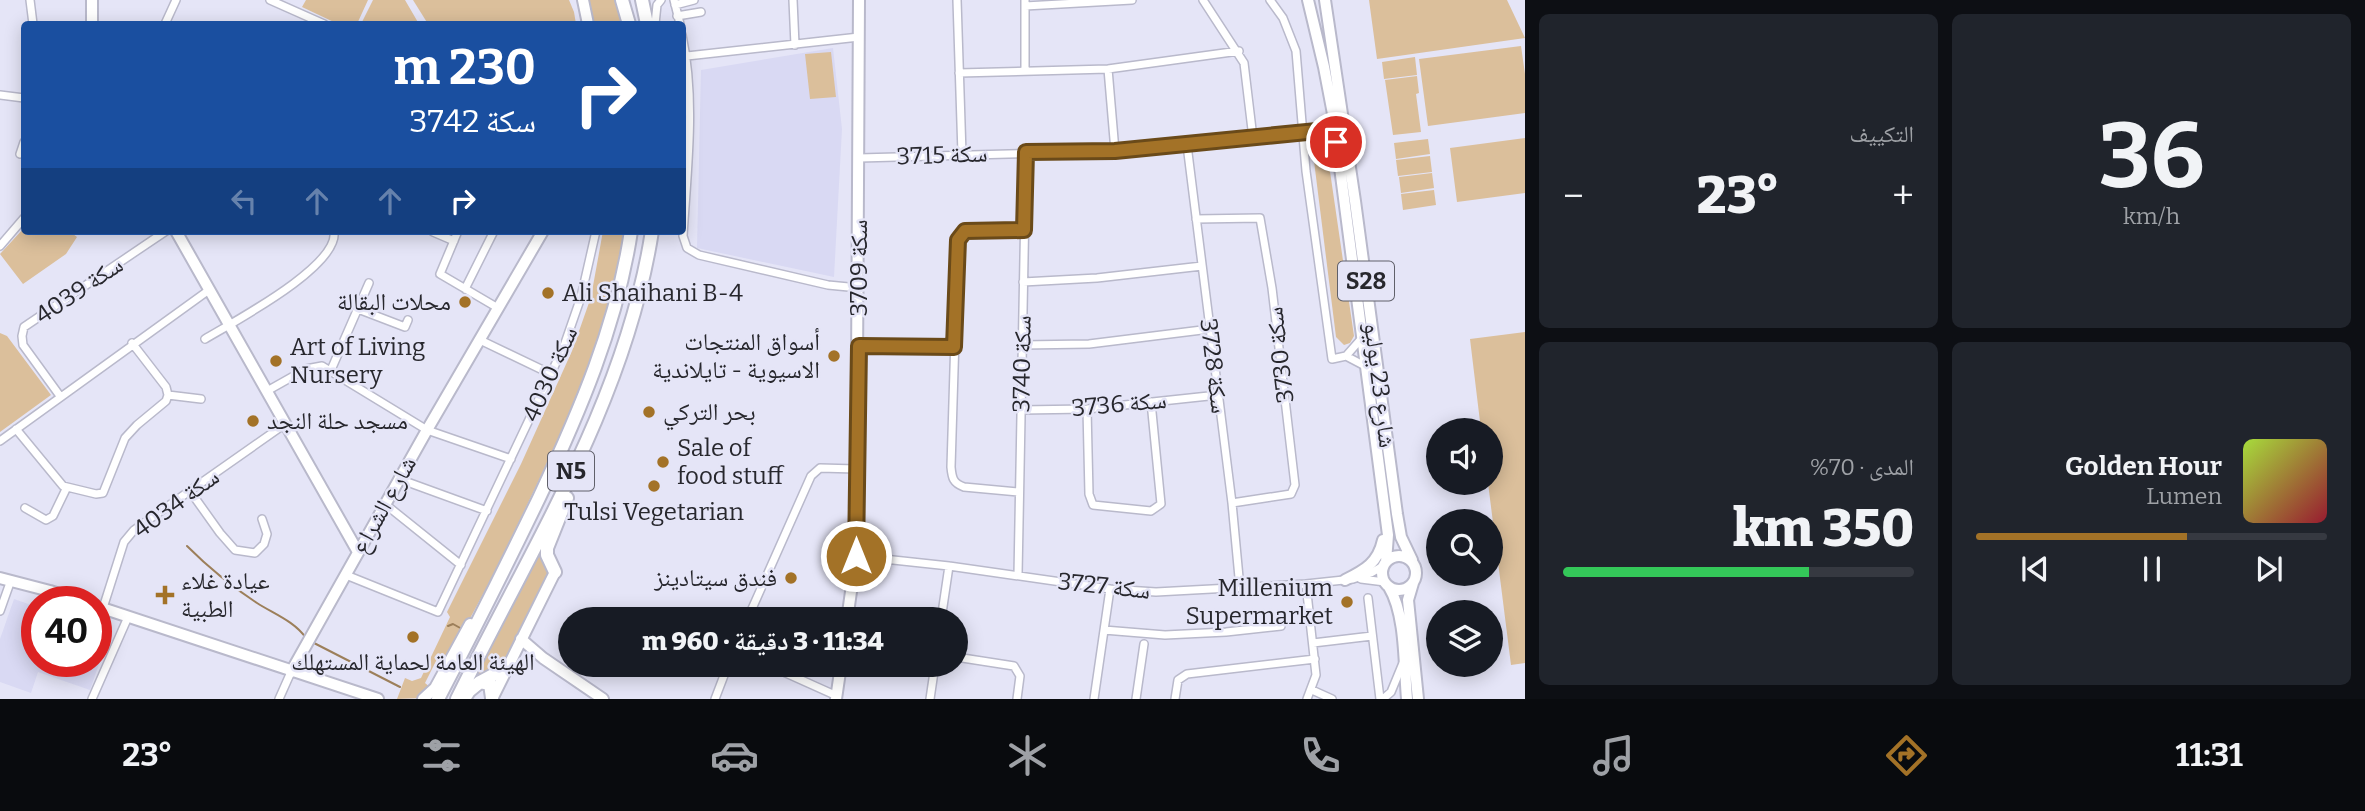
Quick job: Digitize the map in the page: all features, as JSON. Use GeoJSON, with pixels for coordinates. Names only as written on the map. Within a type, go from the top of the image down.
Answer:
{"type":"FeatureCollection","features":[{"type":"Feature","properties":{"kind":"highway"},"geometry":{"type":"LineString","coordinates":[[622,0],[628,21]]}},
{"type":"Feature","properties":{"kind":"highway"},"geometry":{"type":"LineString","coordinates":[[642,0],[646,21]]}},
{"type":"Feature","properties":{"kind":"highway","name":"N5"},"geometry":{"type":"LineString","coordinates":[[438,699],[501,577],[575,418],[620,292],[630,235]]}},
{"type":"Feature","properties":{"kind":"highway","name":"N5"},"geometry":{"type":"LineString","coordinates":[[457,699],[566,483],[602,405],[642,287],[651,235]]}},
{"type":"Feature","properties":{"kind":"highway"},"geometry":{"type":"LineString","coordinates":[[555,572],[547,555],[547,548],[602,405]]}},
{"type":"Feature","properties":{"kind":"highway"},"geometry":{"type":"LineString","coordinates":[[464,699],[480,682],[509,663]]}},
{"type":"Feature","properties":{"kind":"highway"},"geometry":{"type":"LineString","coordinates":[[480,682],[490,684],[492,699]]}},
{"type":"Feature","properties":{"kind":"street"},"geometry":{"type":"LineString","coordinates":[[30,0],[33,21]]}},
{"type":"Feature","properties":{"kind":"street"},"geometry":{"type":"LineString","coordinates":[[92,0],[95,21]]}},
{"type":"Feature","properties":{"kind":"street"},"geometry":{"type":"LineString","coordinates":[[166,21],[177,0]]}},
{"type":"Feature","properties":{"kind":"street"},"geometry":{"type":"LineString","coordinates":[[270,0],[317,21]]}},
{"type":"Feature","properties":{"kind":"street"},"geometry":{"type":"LineString","coordinates":[[583,0],[588,21]]}},
{"type":"Feature","properties":{"kind":"street"},"geometry":{"type":"LineString","coordinates":[[655,21],[657,5],[661,0]]}},
{"type":"Feature","properties":{"kind":"street"},"geometry":{"type":"LineString","coordinates":[[694,0],[674,2],[679,20],[701,12]]}},
{"type":"Feature","properties":{"kind":"street"},"geometry":{"type":"LineString","coordinates":[[793,0],[795,45]]}},
{"type":"Feature","properties":{"kind":"street","name":"سكة 3709"},"geometry":{"type":"LineString","coordinates":[[849,607],[856,556],[859,0]]}},
{"type":"Feature","properties":{"kind":"street"},"geometry":{"type":"LineString","coordinates":[[957,0],[962,154]]}},
{"type":"Feature","properties":{"kind":"street"},"geometry":{"type":"LineString","coordinates":[[1025,70],[1025,3],[1132,0]]}},
{"type":"Feature","properties":{"kind":"street"},"geometry":{"type":"LineString","coordinates":[[1203,0],[1238,51],[1246,68],[1254,138]]}},
{"type":"Feature","properties":{"kind":"street"},"geometry":{"type":"LineString","coordinates":[[1270,0],[1283,18],[1296,51],[1303,133],[1332,359],[1346,356],[1361,338]]}},
{"type":"Feature","properties":{"kind":"street","name":"شارع 23 يوليو"},"geometry":{"type":"LineString","coordinates":[[1308,0],[1333,114],[1385,513],[1388,546],[1384,564]]}},
{"type":"Feature","properties":{"kind":"street","name":"شارع 23 يوليو"},"geometry":{"type":"LineString","coordinates":[[1325,0],[1397,514],[1401,537],[1412,561]]}},
{"type":"Feature","properties":{"kind":"street"},"geometry":{"type":"LineString","coordinates":[[687,56],[859,37]]}},
{"type":"Feature","properties":{"kind":"street"},"geometry":{"type":"LineString","coordinates":[[960,72],[1108,69],[1238,51]]}},
{"type":"Feature","properties":{"kind":"street"},"geometry":{"type":"LineString","coordinates":[[686,52],[690,155],[686,201]]}},
{"type":"Feature","properties":{"kind":"street"},"geometry":{"type":"LineString","coordinates":[[1108,69],[1115,151]]}},
{"type":"Feature","properties":{"kind":"street"},"geometry":{"type":"LineString","coordinates":[[0,96],[21,98]]}},
{"type":"Feature","properties":{"kind":"street"},"geometry":{"type":"LineString","coordinates":[[1333,114],[1317,131],[1336,142]]}},
{"type":"Feature","properties":{"kind":"street","name":"سكة 3715"},"geometry":{"type":"LineString","coordinates":[[859,158],[1115,151],[1317,131]]}},
{"type":"Feature","properties":{"kind":"street","name":"سكة 3728"},"geometry":{"type":"LineString","coordinates":[[1187,145],[1240,588]]}},
{"type":"Feature","properties":{"kind":"street","name":"سكة 3740"},"geometry":{"type":"LineString","coordinates":[[1018,575],[1026,152]]}},
{"type":"Feature","properties":{"kind":"street","name":"سكة 3730"},"geometry":{"type":"LineString","coordinates":[[1196,219],[1260,218],[1272,288],[1295,485],[1291,494],[1282,497],[1231,503]]}},
{"type":"Feature","properties":{"kind":"street"},"geometry":{"type":"LineString","coordinates":[[0,246],[21,222]]}},
{"type":"Feature","properties":{"kind":"street"},"geometry":{"type":"LineString","coordinates":[[1019,492],[964,487],[956,484],[952,477],[954,347],[958,240],[961,234],[965,231],[1024,230]]}},
{"type":"Feature","properties":{"kind":"street","name":"سكة 4039"},"geometry":{"type":"LineString","coordinates":[[60,396],[23,345],[24,327],[160,235]]}},
{"type":"Feature","properties":{"kind":"street"},"geometry":{"type":"LineString","coordinates":[[178,235],[358,552]]}},
{"type":"Feature","properties":{"kind":"street"},"geometry":{"type":"LineString","coordinates":[[205,339],[296,282],[325,257],[335,235]]}},
{"type":"Feature","properties":{"kind":"street"},"geometry":{"type":"LineString","coordinates":[[440,235],[454,241]]}},
{"type":"Feature","properties":{"kind":"street"},"geometry":{"type":"LineString","coordinates":[[456,235],[440,274],[498,309]]}},
{"type":"Feature","properties":{"kind":"street"},"geometry":{"type":"LineString","coordinates":[[465,289],[492,235]]}},
{"type":"Feature","properties":{"kind":"street","name":"شارع الشراع"},"geometry":{"type":"LineString","coordinates":[[291,672],[541,235]]}},
{"type":"Feature","properties":{"kind":"street","name":"سكة 4030"},"geometry":{"type":"LineString","coordinates":[[346,575],[439,612],[512,459],[577,312],[595,235]]}},
{"type":"Feature","properties":{"kind":"street"},"geometry":{"type":"LineString","coordinates":[[683,235],[687,248],[699,255],[828,285],[859,288]]}},
{"type":"Feature","properties":{"kind":"street"},"geometry":{"type":"LineString","coordinates":[[1023,282],[1097,278],[1202,266]]}},
{"type":"Feature","properties":{"kind":"street"},"geometry":{"type":"LineString","coordinates":[[331,370],[369,283]]}},
{"type":"Feature","properties":{"kind":"street"},"geometry":{"type":"LineString","coordinates":[[0,441],[209,289]]}},
{"type":"Feature","properties":{"kind":"street"},"geometry":{"type":"LineString","coordinates":[[358,309],[405,327],[408,320]]}},
{"type":"Feature","properties":{"kind":"street"},"geometry":{"type":"LineString","coordinates":[[1022,345],[1089,344],[1210,330]]}},
{"type":"Feature","properties":{"kind":"street"},"geometry":{"type":"LineString","coordinates":[[480,340],[551,374]]}},
{"type":"Feature","properties":{"kind":"street"},"geometry":{"type":"LineString","coordinates":[[16,429],[59,482],[67,487],[96,494],[103,493],[125,438],[166,401],[168,395],[166,387],[132,343]]}},
{"type":"Feature","properties":{"kind":"street"},"geometry":{"type":"LineString","coordinates":[[859,346],[954,347]]}},
{"type":"Feature","properties":{"kind":"street"},"geometry":{"type":"LineString","coordinates":[[1346,356],[1365,366]]}},
{"type":"Feature","properties":{"kind":"street"},"geometry":{"type":"LineString","coordinates":[[267,391],[306,369],[323,366],[427,430],[512,459]]}},
{"type":"Feature","properties":{"kind":"street"},"geometry":{"type":"LineString","coordinates":[[168,395],[201,398]]}},
{"type":"Feature","properties":{"kind":"street","name":"سكة 3736"},"geometry":{"type":"LineString","coordinates":[[1021,410],[1087,409],[1218,395]]}},
{"type":"Feature","properties":{"kind":"street"},"geometry":{"type":"LineString","coordinates":[[1087,409],[1089,495],[1093,505],[1151,511],[1161,504],[1151,402]]}},
{"type":"Feature","properties":{"kind":"street","name":"سكة 4034"},"geometry":{"type":"LineString","coordinates":[[108,586],[128,536],[134,530],[285,424]]}},
{"type":"Feature","properties":{"kind":"street"},"geometry":{"type":"LineString","coordinates":[[753,607],[811,476],[820,468],[856,469]]}},
{"type":"Feature","properties":{"kind":"street"},"geometry":{"type":"LineString","coordinates":[[399,479],[487,510]]}},
{"type":"Feature","properties":{"kind":"street"},"geometry":{"type":"LineString","coordinates":[[25,508],[46,520],[53,516],[67,487]]}},
{"type":"Feature","properties":{"kind":"street"},"geometry":{"type":"LineString","coordinates":[[190,491],[235,550],[255,553],[264,544],[268,534],[262,519]]}},
{"type":"Feature","properties":{"kind":"street"},"geometry":{"type":"LineString","coordinates":[[385,504],[461,565]]}},
{"type":"Feature","properties":{"kind":"street"},"geometry":{"type":"LineString","coordinates":[[1349,580],[1376,559],[1384,537],[1385,513]]}},
{"type":"Feature","properties":{"kind":"street"},"geometry":{"type":"LineString","coordinates":[[1384,564],[1398,555],[1412,561]]}},
{"type":"Feature","properties":{"kind":"street","name":"سكة 3727"},"geometry":{"type":"LineString","coordinates":[[856,556],[1110,589],[1156,592],[1349,580],[1371,573],[1384,564]]}},
{"type":"Feature","properties":{"kind":"street","name":"S28"},"geometry":{"type":"LineString","coordinates":[[1412,561],[1417,574],[1408,600],[1418,699]]}},
{"type":"Feature","properties":{"kind":"street","name":"S28"},"geometry":{"type":"LineString","coordinates":[[1384,564],[1382,575],[1396,599],[1399,615],[1408,699]]}},
{"type":"Feature","properties":{"kind":"street"},"geometry":{"type":"LineString","coordinates":[[943,607],[949,566]]}},
{"type":"Feature","properties":{"kind":"street"},"geometry":{"type":"LineString","coordinates":[[492,699],[555,572]]}},
{"type":"Feature","properties":{"kind":"street"},"geometry":{"type":"LineString","coordinates":[[423,699],[435,688],[471,623],[501,577]]}},
{"type":"Feature","properties":{"kind":"street"},"geometry":{"type":"LineString","coordinates":[[0,611],[5,579],[29,586]]}},
{"type":"Feature","properties":{"kind":"street","name":"سكة 3727"},"geometry":{"type":"LineString","coordinates":[[1349,580],[1387,585]]}},
{"type":"Feature","properties":{"kind":"street"},"geometry":{"type":"LineString","coordinates":[[1387,585],[1404,590],[1413,583]]}},
{"type":"Feature","properties":{"kind":"street"},"geometry":{"type":"LineString","coordinates":[[1306,584],[1316,675],[1307,699]]}},
{"type":"Feature","properties":{"kind":"street"},"geometry":{"type":"LineString","coordinates":[[1094,699],[1110,589]]}},
{"type":"Feature","properties":{"kind":"street"},"geometry":{"type":"LineString","coordinates":[[1368,598],[1382,699],[1391,692],[1404,662]]}},
{"type":"Feature","properties":{"kind":"street"},"geometry":{"type":"LineString","coordinates":[[112,611],[378,699]]}},
{"type":"Feature","properties":{"kind":"street"},"geometry":{"type":"LineString","coordinates":[[92,699],[128,617]]}},
{"type":"Feature","properties":{"kind":"street"},"geometry":{"type":"LineString","coordinates":[[1104,630],[1165,635],[1280,626]]}},
{"type":"Feature","properties":{"kind":"street"},"geometry":{"type":"LineString","coordinates":[[1312,642],[1372,636]]}},
{"type":"Feature","properties":{"kind":"street"},"geometry":{"type":"LineString","coordinates":[[521,639],[543,658],[603,699]]}},
{"type":"Feature","properties":{"kind":"street"},"geometry":{"type":"LineString","coordinates":[[1136,699],[1144,644]]}},
{"type":"Feature","properties":{"kind":"street"},"geometry":{"type":"LineString","coordinates":[[509,663],[528,654],[543,658]]}},
{"type":"Feature","properties":{"kind":"street"},"geometry":{"type":"LineString","coordinates":[[968,659],[1014,666],[1020,676],[1017,699]]}},
{"type":"Feature","properties":{"kind":"street"},"geometry":{"type":"LineString","coordinates":[[1175,699],[1178,680],[1187,674],[1315,659]]}},
{"type":"Feature","properties":{"kind":"street"},"geometry":{"type":"LineString","coordinates":[[279,699],[291,672]]}},
{"type":"Feature","properties":{"kind":"street"},"geometry":{"type":"LineString","coordinates":[[715,699],[723,677]]}},
{"type":"Feature","properties":{"kind":"street"},"geometry":{"type":"LineString","coordinates":[[793,677],[836,698],[839,677]]}},
{"type":"Feature","properties":{"kind":"street"},"geometry":{"type":"LineString","coordinates":[[930,699],[933,677]]}},
{"type":"Feature","properties":{"kind":"street"},"geometry":{"type":"LineString","coordinates":[[1312,690],[1332,699]]}},
{"type":"Feature","properties":{"kind":"shaded area"},"geometry":{"type":"Polygon","coordinates":[[[306,0],[368,0],[358,21],[332,21],[302,7],[306,0]]]}},
{"type":"Feature","properties":{"kind":"shaded area"},"geometry":{"type":"Polygon","coordinates":[[[373,0],[405,0],[417,21],[362,21],[373,0]]]}},
{"type":"Feature","properties":{"kind":"shaded area"},"geometry":{"type":"Polygon","coordinates":[[[413,0],[569,0],[576,21],[426,21],[413,0]]]}},
{"type":"Feature","properties":{"kind":"shaded area"},"geometry":{"type":"Polygon","coordinates":[[[585,0],[615,0],[621,21],[590,21],[585,0]]]}},
{"type":"Feature","properties":{"kind":"shaded area"},"geometry":{"type":"Polygon","coordinates":[[[1369,0],[1507,0],[1525,38],[1377,59],[1369,0]]]}},
{"type":"Feature","properties":{"kind":"shaded area"},"geometry":{"type":"Polygon","coordinates":[[[1521,46],[1525,74],[1525,113],[1428,126],[1419,59],[1521,46]]]}},
{"type":"Feature","properties":{"kind":"shaded area"},"geometry":{"type":"Polygon","coordinates":[[[833,48],[842,129],[834,277],[697,248],[701,70],[833,48]]]}},
{"type":"Feature","properties":{"kind":"shaded area"},"geometry":{"type":"Polygon","coordinates":[[[831,52],[836,97],[810,99],[805,54],[831,52]]]}},
{"type":"Feature","properties":{"kind":"shaded area"},"geometry":{"type":"Polygon","coordinates":[[[1415,57],[1417,75],[1384,79],[1382,62],[1415,57]]]}},
{"type":"Feature","properties":{"kind":"shaded area"},"geometry":{"type":"Polygon","coordinates":[[[1417,76],[1419,93],[1416,94],[1421,132],[1393,135],[1385,80],[1417,76]]]}},
{"type":"Feature","properties":{"kind":"shaded area"},"geometry":{"type":"Polygon","coordinates":[[[1316,137],[1326,144],[1354,336],[1350,343],[1344,345],[1336,337],[1312,145],[1316,137]]]}},
{"type":"Feature","properties":{"kind":"shaded area"},"geometry":{"type":"Polygon","coordinates":[[[1525,138],[1525,193],[1457,202],[1450,148],[1525,138]]]}},
{"type":"Feature","properties":{"kind":"shaded area"},"geometry":{"type":"Polygon","coordinates":[[[1428,139],[1430,154],[1396,159],[1394,143],[1428,139]]]}},
{"type":"Feature","properties":{"kind":"shaded area"},"geometry":{"type":"Polygon","coordinates":[[[1430,156],[1432,172],[1398,176],[1396,160],[1430,156]]]}},
{"type":"Feature","properties":{"kind":"shaded area"},"geometry":{"type":"Polygon","coordinates":[[[1432,173],[1434,188],[1401,193],[1399,177],[1432,173]]]}},
{"type":"Feature","properties":{"kind":"shaded area"},"geometry":{"type":"Polygon","coordinates":[[[1434,190],[1436,205],[1403,210],[1401,194],[1434,190]]]}},
{"type":"Feature","properties":{"kind":"shaded area"},"geometry":{"type":"Polygon","coordinates":[[[21,231],[21,235],[77,237],[66,254],[23,284],[0,254],[21,231]]]}},
{"type":"Feature","properties":{"kind":"shaded area"},"geometry":{"type":"Polygon","coordinates":[[[602,235],[624,235],[609,311],[576,403],[495,572],[446,663],[437,659],[425,683],[431,688],[422,698],[397,699],[405,678],[412,681],[421,678],[450,617],[447,612],[521,464],[572,351],[591,297],[602,235]]]}},
{"type":"Feature","properties":{"kind":"shaded area"},"geometry":{"type":"Polygon","coordinates":[[[1525,332],[1525,663],[1511,665],[1501,586],[1503,509],[1491,509],[1490,495],[1503,495],[1503,418],[1480,418],[1470,339],[1525,332]]]}},
{"type":"Feature","properties":{"kind":"shaded area"},"geometry":{"type":"Polygon","coordinates":[[[0,333],[7,336],[51,395],[0,432],[0,333]]]}},
{"type":"Feature","properties":{"kind":"shaded area"},"geometry":{"type":"Polygon","coordinates":[[[540,544],[549,570],[504,664],[473,677],[540,544]]]}},
{"type":"Feature","properties":{"kind":"shaded area"},"geometry":{"type":"Polygon","coordinates":[[[14,599],[21,601],[21,677],[36,677],[31,693],[0,682],[0,639],[14,599]]]}},
{"type":"Feature","properties":{"kind":"shaded area"},"geometry":{"type":"Polygon","coordinates":[[[52,677],[94,677],[90,690],[52,677]]]}},
{"type":"Feature","properties":{"kind":"waterway"},"geometry":{"type":"LineString","coordinates":[[187,546],[229,583],[290,622],[306,638]]}},
{"type":"Feature","properties":{"kind":"waterway"},"geometry":{"type":"LineString","coordinates":[[448,626],[453,624],[462,629]]}},
{"type":"Feature","properties":{"kind":"waterway"},"geometry":{"type":"LineString","coordinates":[[314,643],[400,687]]}},
{"type":"Feature","properties":{"kind":"place","name":"Ali Shaihani B-4"},"geometry":{"type":"Point","coordinates":[548,293]}},
{"type":"Feature","properties":{"kind":"place","name":"محلات البقالة"},"geometry":{"type":"Point","coordinates":[465,302]}},
{"type":"Feature","properties":{"kind":"place","name":"أسواق المنتجات الاسيوية - تايلاندية"},"geometry":{"type":"Point","coordinates":[834,356]}},
{"type":"Feature","properties":{"kind":"place","name":"Art of Living Nursery"},"geometry":{"type":"Point","coordinates":[276,361]}},
{"type":"Feature","properties":{"kind":"place","name":"بحر التركي"},"geometry":{"type":"Point","coordinates":[649,412]}},
{"type":"Feature","properties":{"kind":"place","name":"مسجد حلة النجد"},"geometry":{"type":"Point","coordinates":[253,421]}},
{"type":"Feature","properties":{"kind":"place","name":"Sale of food stuff"},"geometry":{"type":"Point","coordinates":[663,462]}},
{"type":"Feature","properties":{"kind":"place","name":"Tulsi Vegetarian"},"geometry":{"type":"Point","coordinates":[654,486]}},
{"type":"Feature","properties":{"kind":"place","name":"فندق سيتادينز"},"geometry":{"type":"Point","coordinates":[791,578]}},
{"type":"Feature","properties":{"kind":"place","name":"عيادة غلاء الطبية"},"geometry":{"type":"Point","coordinates":[165,595]}},
{"type":"Feature","properties":{"kind":"place","name":"Millenium Supermarket"},"geometry":{"type":"Point","coordinates":[1347,602]}},
{"type":"Feature","properties":{"kind":"place","name":"الهيئة العامة لحماية المستهلك"},"geometry":{"type":"Point","coordinates":[413,637]}},
{"type":"Feature","properties":{"kind":"route"},"geometry":{"type":"LineString","coordinates":[[856,556],[859,346],[954,347],[958,240],[965,231],[1024,230],[1026,152],[1115,151],[1317,131],[1336,142]]}}]}
